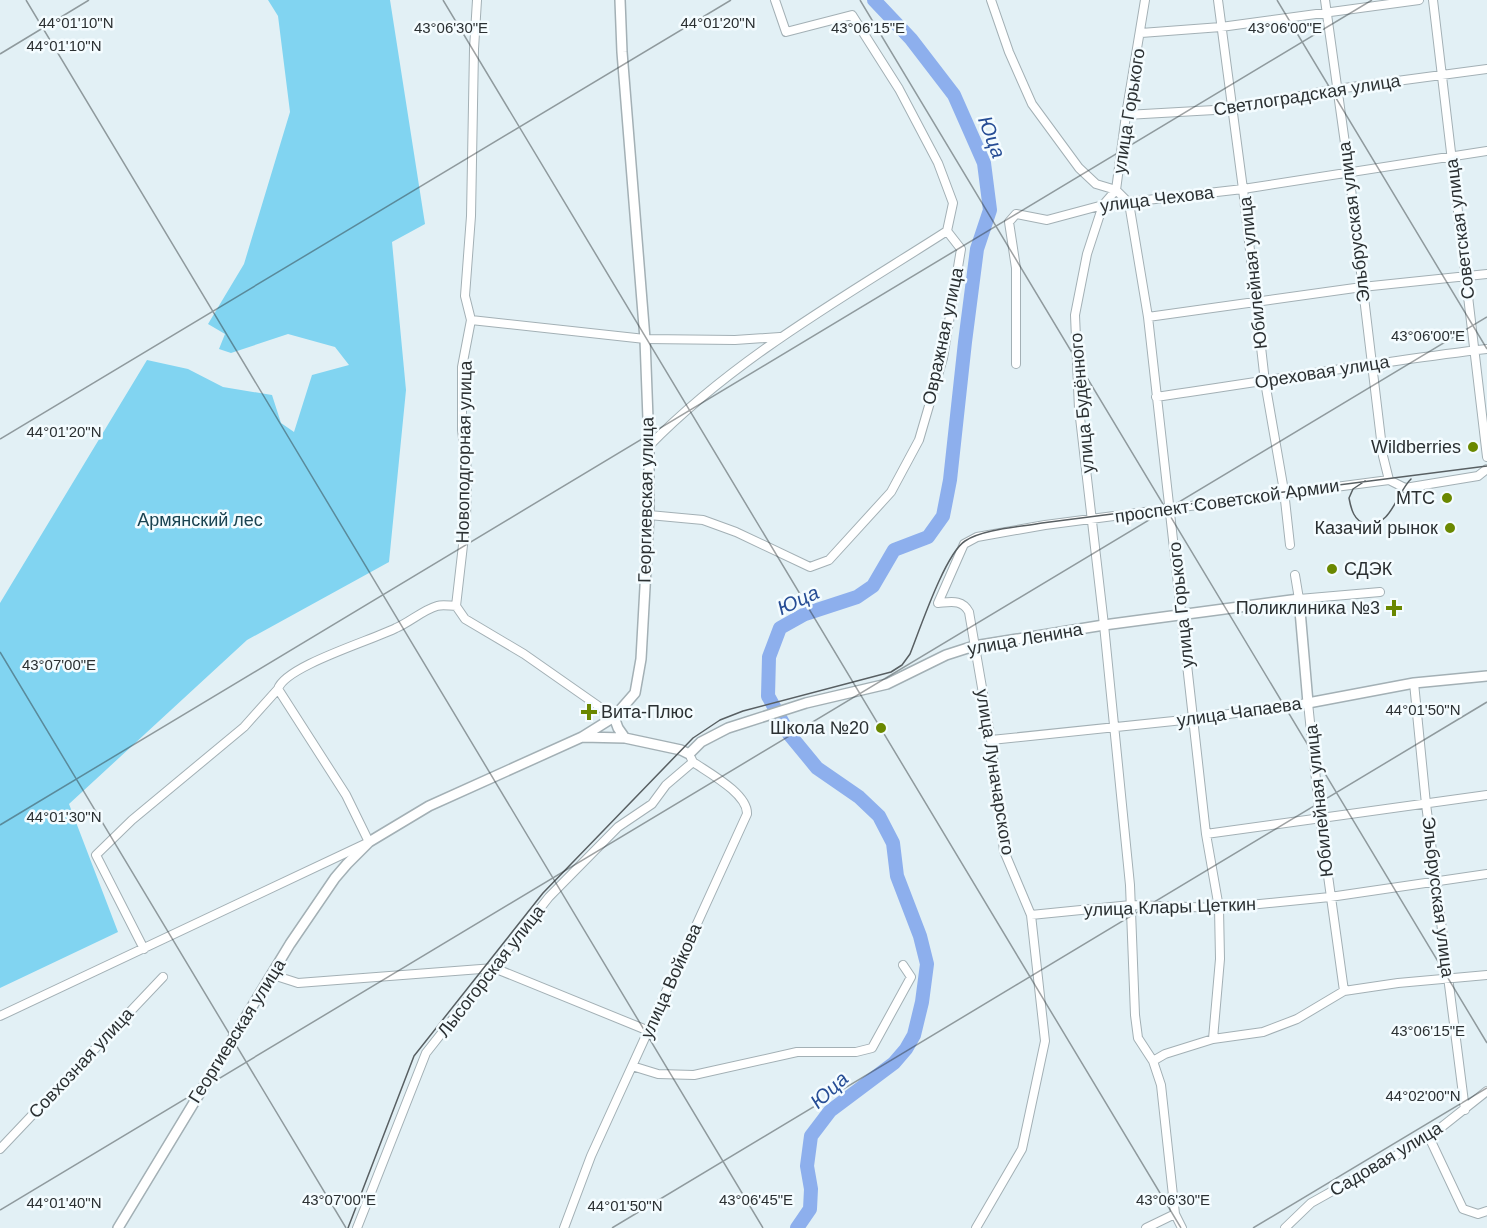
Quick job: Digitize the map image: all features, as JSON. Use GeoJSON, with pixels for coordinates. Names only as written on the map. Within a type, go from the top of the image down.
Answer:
{"type":"FeatureCollection","features":[{"type":"Feature","properties":{"kind":"main road","name":"Георгиевская улица"},"geometry":{"type":"LineString","coordinates":[[118,1228],[290,944],[334,878],[369,842],[429,806],[582,737],[614,717],[632,698],[638,683],[642,659],[649,515],[649,446],[645,339],[622,52],[620,0]]}},
{"type":"Feature","properties":{"kind":"main road","name":"улица Ленина"},"geometry":{"type":"LineString","coordinates":[[691,758],[701,742],[728,728],[755,718],[887,684],[946,655],[974,646],[1104,625],[1299,599]]}},
{"type":"Feature","properties":{"kind":"main road","name":"Юбилейная улица"},"geometry":{"type":"LineString","coordinates":[[1299,599],[1308,703]]}},
{"type":"Feature","properties":{"kind":"main road","name":"улица Чапаева"},"geometry":{"type":"LineString","coordinates":[[1308,703],[1414,683],[1487,676]]}},
{"type":"Feature","properties":{"kind":"main road"},"geometry":{"type":"LineString","coordinates":[[614,717],[625,738]]}},
{"type":"Feature","properties":{"kind":"main road"},"geometry":{"type":"LineString","coordinates":[[582,737],[625,738],[681,750],[691,758]]}},
{"type":"Feature","properties":{"kind":"street","name":"Новоподгорная улица"},"geometry":{"type":"LineString","coordinates":[[456,606],[466,519],[467,470],[462,430],[462,367],[471,320],[465,296],[471,216],[477,0]]}},
{"type":"Feature","properties":{"kind":"street"},"geometry":{"type":"LineString","coordinates":[[649,446],[703,395],[780,337],[947,231],[952,203],[938,163],[899,89],[852,15],[786,33],[775,0]]}},
{"type":"Feature","properties":{"kind":"street"},"geometry":{"type":"LineString","coordinates":[[991,0],[1009,52],[1032,104],[1079,168],[1096,184],[1116,190]]}},
{"type":"Feature","properties":{"kind":"street","name":"улица Горького"},"geometry":{"type":"LineString","coordinates":[[1145,0],[1116,190],[1129,203],[1148,317],[1206,834],[1219,908],[1220,959],[1213,1039]]}},
{"type":"Feature","properties":{"kind":"street","name":"Юбилейная улица"},"geometry":{"type":"LineString","coordinates":[[1218,0],[1257,302],[1264,382],[1284,493],[1290,545]]}},
{"type":"Feature","properties":{"kind":"street","name":"Эльбрусская улица"},"geometry":{"type":"LineString","coordinates":[[1325,0],[1349,172],[1383,456],[1389,480]]}},
{"type":"Feature","properties":{"kind":"street"},"geometry":{"type":"LineString","coordinates":[[1141,33],[1221,27],[1419,0]]}},
{"type":"Feature","properties":{"kind":"street","name":"Советская улица"},"geometry":{"type":"LineString","coordinates":[[1432,0],[1487,457]]}},
{"type":"Feature","properties":{"kind":"street","name":"Светлоградская улица"},"geometry":{"type":"LineString","coordinates":[[1126,115],[1232,109],[1337,89],[1487,69]]}},
{"type":"Feature","properties":{"kind":"street","name":"улица Чехова"},"geometry":{"type":"LineString","coordinates":[[1016,364],[1016,268],[1008,222],[1016,214],[1047,220],[1103,205],[1243,189],[1487,151]]}},
{"type":"Feature","properties":{"kind":"street","name":"улица Будённого"},"geometry":{"type":"LineString","coordinates":[[1116,190],[1103,205],[1087,254],[1075,315],[1079,409],[1115,728],[1131,905],[1135,1015],[1138,1038],[1153,1061],[1161,1086],[1175,1214]]}},
{"type":"Feature","properties":{"kind":"street","name":"Овражная улица"},"geometry":{"type":"LineString","coordinates":[[649,515],[703,520],[736,532],[810,567],[829,560],[891,492],[919,440],[942,358],[961,249],[947,231]]}},
{"type":"Feature","properties":{"kind":"street"},"geometry":{"type":"LineString","coordinates":[[1148,317],[1362,287],[1487,274]]}},
{"type":"Feature","properties":{"kind":"street"},"geometry":{"type":"LineString","coordinates":[[471,320],[645,339],[735,340],[780,337]]}},
{"type":"Feature","properties":{"kind":"street","name":"Ореховая улица"},"geometry":{"type":"LineString","coordinates":[[1156,397],[1264,382],[1372,363],[1487,349]]}},
{"type":"Feature","properties":{"kind":"street","name":"проспект Советской Армии"},"geometry":{"type":"LineString","coordinates":[[964,544],[977,537],[1045,525],[1389,480],[1405,488],[1478,476],[1487,469]]}},
{"type":"Feature","properties":{"kind":"street","name":"улица Луначарского"},"geometry":{"type":"LineString","coordinates":[[964,544],[938,603],[958,602],[966,605],[969,612],[991,740],[1004,851],[1031,915],[1045,1041],[1022,1149],[976,1228]]}},
{"type":"Feature","properties":{"kind":"street","name":"Юбилейная улица"},"geometry":{"type":"LineString","coordinates":[[1295,576],[1299,599]]}},
{"type":"Feature","properties":{"kind":"street","name":"улица Ленина"},"geometry":{"type":"LineString","coordinates":[[1299,599],[1380,592]]}},
{"type":"Feature","properties":{"kind":"street"},"geometry":{"type":"LineString","coordinates":[[144,949],[96,855],[132,820],[244,727],[287,676],[317,661],[394,629],[439,605],[456,606],[465,619],[524,654],[614,717]]}},
{"type":"Feature","properties":{"kind":"street","name":"Эльбрусская улица"},"geometry":{"type":"LineString","coordinates":[[1414,683],[1426,804],[1465,1110]]}},
{"type":"Feature","properties":{"kind":"street"},"geometry":{"type":"LineString","coordinates":[[278,689],[346,795],[369,842]]}},
{"type":"Feature","properties":{"kind":"street","name":"Юбилейная улица"},"geometry":{"type":"LineString","coordinates":[[1308,703],[1320,818],[1344,991]]}},
{"type":"Feature","properties":{"kind":"street","name":"улица Чапаева"},"geometry":{"type":"LineString","coordinates":[[991,740],[1193,719],[1308,703]]}},
{"type":"Feature","properties":{"kind":"street","name":"Лысогорская улица"},"geometry":{"type":"LineString","coordinates":[[357,1228],[426,1053],[549,897],[618,827],[652,804],[691,758]]}},
{"type":"Feature","properties":{"kind":"street","name":"улица Войкова"},"geometry":{"type":"LineString","coordinates":[[564,1228],[591,1156],[747,814],[747,807],[739,795],[691,758]]}},
{"type":"Feature","properties":{"kind":"street"},"geometry":{"type":"LineString","coordinates":[[1206,834],[1487,795]]}},
{"type":"Feature","properties":{"kind":"street","name":"Георгиевская улица"},"geometry":{"type":"LineString","coordinates":[[0,1016],[369,842]]}},
{"type":"Feature","properties":{"kind":"street","name":"улица Клары Цеткин"},"geometry":{"type":"LineString","coordinates":[[1031,915],[1131,905],[1219,908],[1330,897],[1487,874]]}},
{"type":"Feature","properties":{"kind":"street"},"geometry":{"type":"LineString","coordinates":[[632,1066],[658,1074],[694,1075],[797,1052],[856,1052],[872,1048],[911,977],[903,965]]}},
{"type":"Feature","properties":{"kind":"street"},"geometry":{"type":"LineString","coordinates":[[273,975],[298,983],[494,968],[649,1031]]}},
{"type":"Feature","properties":{"kind":"street"},"geometry":{"type":"LineString","coordinates":[[1153,1061],[1165,1054],[1213,1039],[1263,1032],[1297,1019],[1344,991],[1398,983],[1487,975]]}},
{"type":"Feature","properties":{"kind":"street","name":"Совхозная улица"},"geometry":{"type":"LineString","coordinates":[[0,1149],[163,977]]}},
{"type":"Feature","properties":{"kind":"street","name":"Садовая улица"},"geometry":{"type":"LineString","coordinates":[[1285,1228],[1311,1203],[1429,1137],[1487,1091]]}},
{"type":"Feature","properties":{"kind":"street"},"geometry":{"type":"LineString","coordinates":[[1429,1137],[1463,1209],[1478,1214],[1487,1211]]}},
{"type":"Feature","properties":{"kind":"street"},"geometry":{"type":"LineString","coordinates":[[1146,1228],[1175,1214],[1182,1228]]}},
{"type":"Feature","properties":{"kind":"green space","name":"Армянский лес"},"geometry":{"type":"Polygon","coordinates":[[[268,0],[390,0],[425,224],[392,242],[406,390],[389,562],[247,640],[69,804],[118,932],[0,988],[0,603],[147,360],[188,369],[223,387],[272,395],[281,423],[294,432],[312,375],[349,365],[335,347],[288,334],[231,353],[219,349],[225,334],[208,324],[244,264],[290,112],[278,16],[268,0]]]}},
{"type":"Feature","properties":{"kind":"waterway","name":"Юца"},"geometry":{"type":"LineString","coordinates":[[797,1228],[810,1209],[811,1189],[807,1166],[811,1136],[830,1111],[894,1063],[906,1049],[914,1035],[922,1002],[927,964],[920,936],[897,876],[893,843],[879,816],[859,797],[817,768],[789,734],[768,696],[769,657],[780,628],[805,614],[857,597],[873,586],[894,550],[928,537],[943,516],[950,480],[977,249],[990,210],[984,163],[954,95],[911,39],[874,0]]}},
{"type":"Feature","properties":{"kind":"tram line"},"geometry":{"type":"LineString","coordinates":[[348,1228],[414,1056],[543,893],[693,738],[720,720],[743,711],[891,672],[902,665],[910,654],[941,576],[957,549],[965,541],[991,531],[1042,523],[1487,466]]}},
{"type":"Feature","properties":{"kind":"tram line"},"geometry":{"type":"LineString","coordinates":[[1365,481],[1353,489],[1349,498],[1354,514],[1359,520],[1366,524],[1375,524],[1388,515],[1411,479]]}},
{"type":"Feature","properties":{"kind":"place","name":"Wildberries"},"geometry":{"type":"Point","coordinates":[1473,447]}},
{"type":"Feature","properties":{"kind":"place","name":"МТС"},"geometry":{"type":"Point","coordinates":[1447,498]}},
{"type":"Feature","properties":{"kind":"place","name":"Казачий рынок"},"geometry":{"type":"Point","coordinates":[1450,528]}},
{"type":"Feature","properties":{"kind":"place","name":"СДЭК"},"geometry":{"type":"Point","coordinates":[1332,569]}},
{"type":"Feature","properties":{"kind":"place","name":"Поликлиника №3"},"geometry":{"type":"Point","coordinates":[1394,608]}},
{"type":"Feature","properties":{"kind":"place","name":"Вита-Плюс"},"geometry":{"type":"Point","coordinates":[589,712]}},
{"type":"Feature","properties":{"kind":"place","name":"Школа №20"},"geometry":{"type":"Point","coordinates":[881,728]}}]}
